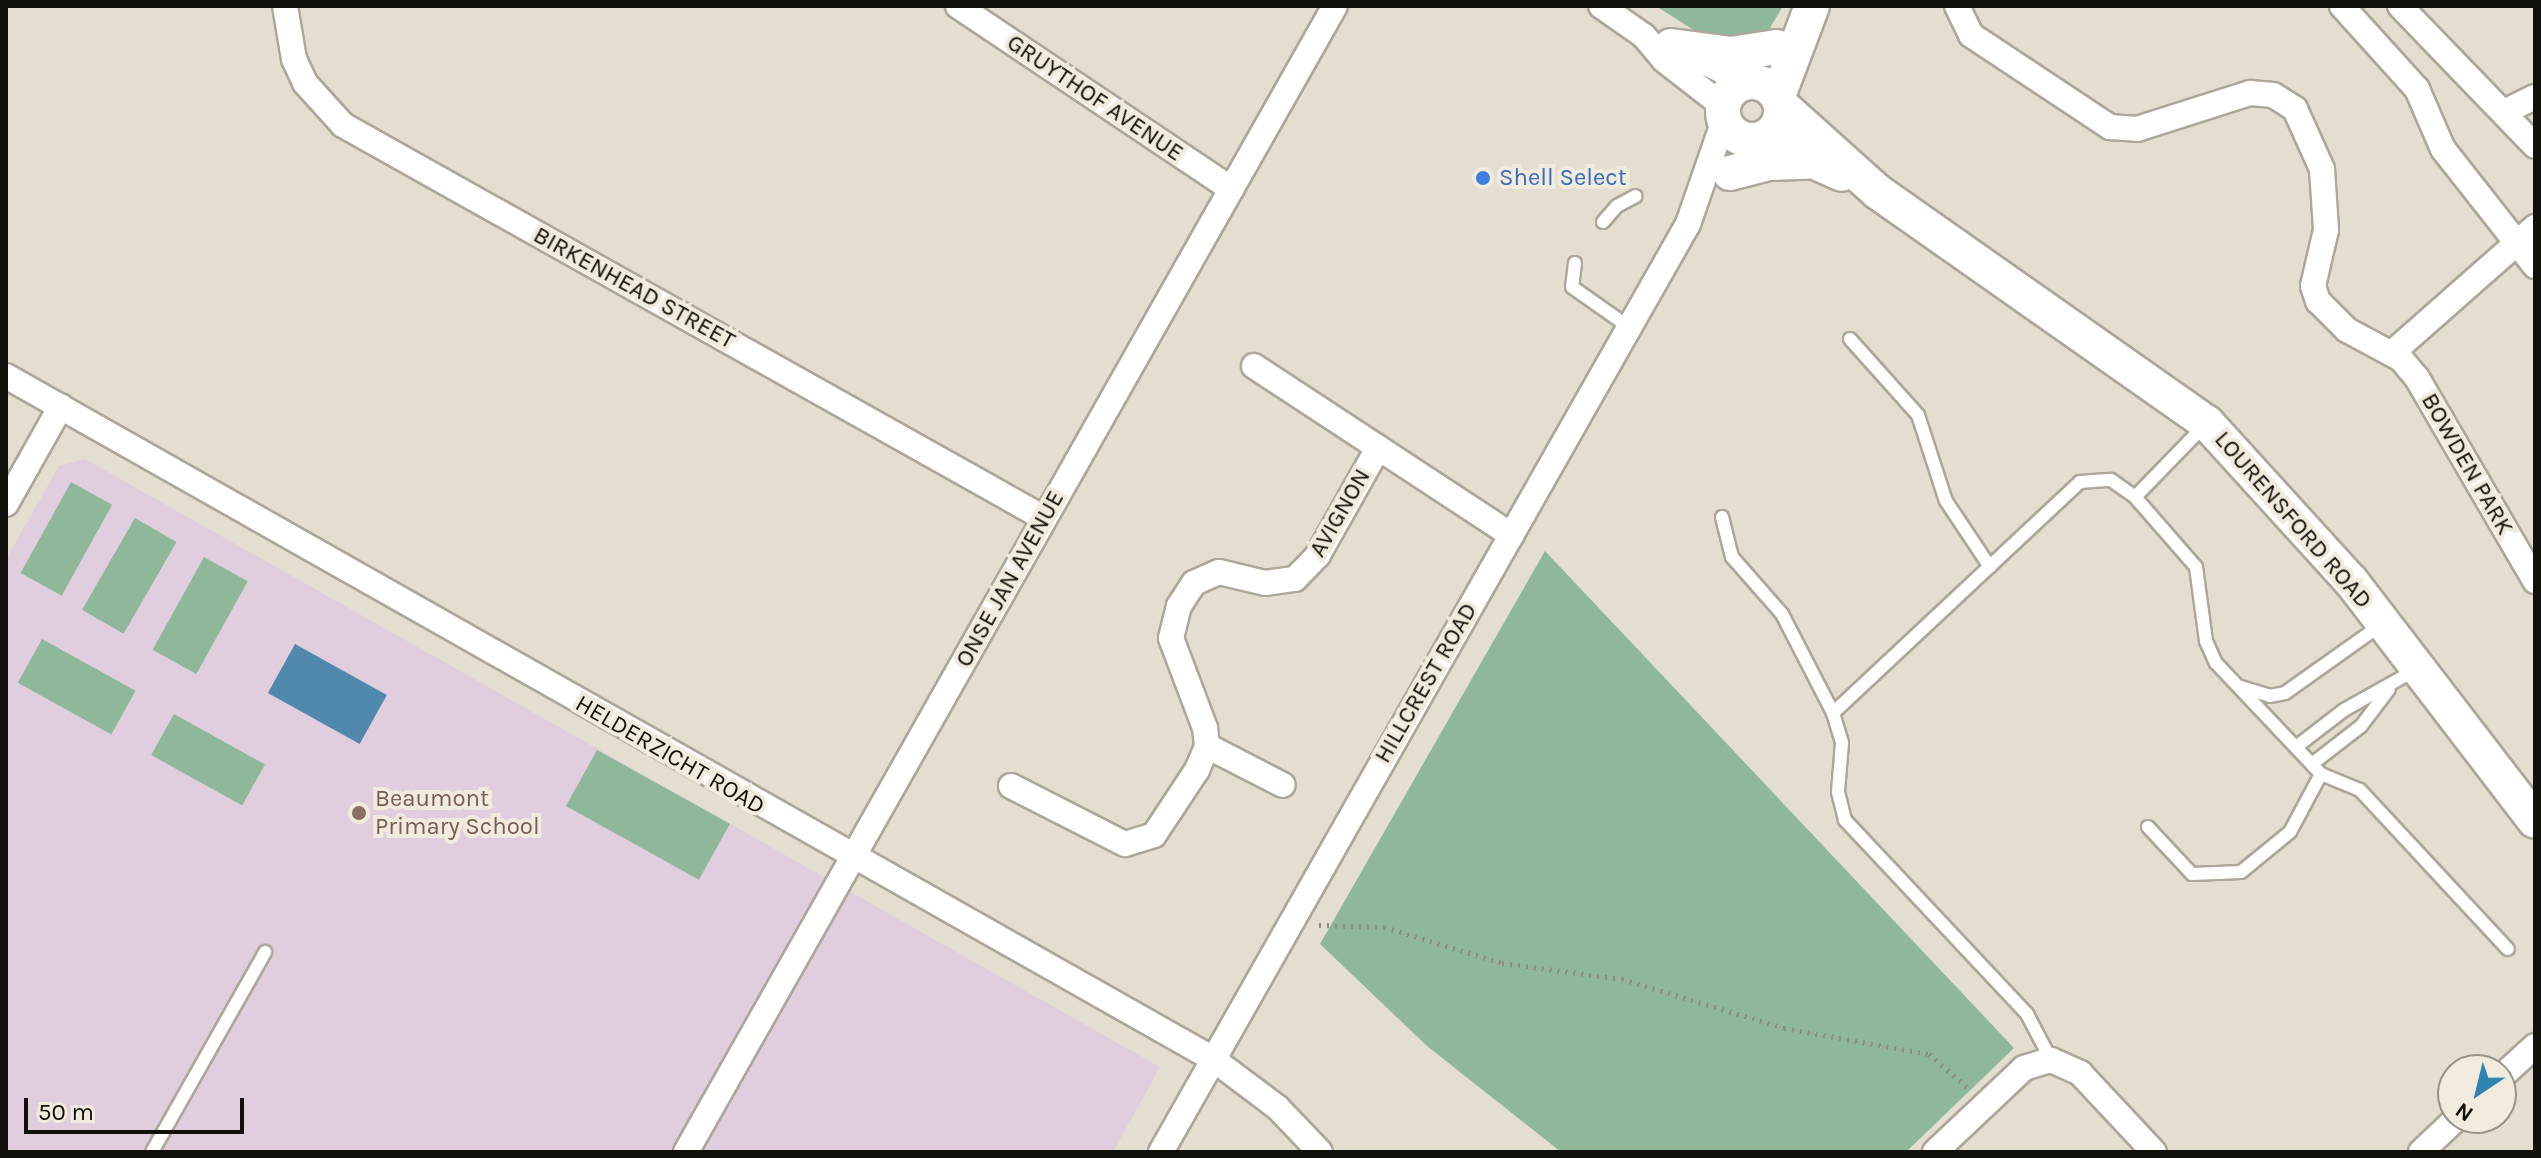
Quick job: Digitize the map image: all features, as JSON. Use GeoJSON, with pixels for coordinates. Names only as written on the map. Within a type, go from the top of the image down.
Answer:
{"type":"FeatureCollection","features":[{"type":"Feature","properties":{"kind":"street","name":"BIRKENHEAD STREET"},"geometry":{"type":"LineString","coordinates":[[285,6],[294,59],[305,83],[343,125],[1044,518]]}},
{"type":"Feature","properties":{"kind":"street","name":"GRUYTHOF AVENUE"},"geometry":{"type":"LineString","coordinates":[[958,6],[1231,189]]}},
{"type":"Feature","properties":{"kind":"street","name":"ONSE JAN AVENUE"},"geometry":{"type":"LineString","coordinates":[[686,1152],[1335,6]]}},
{"type":"Feature","properties":{"kind":"street","name":"LOURENSFORD ROAD"},"geometry":{"type":"LineString","coordinates":[[1601,6],[1658,41],[1664,60],[1751,99],[1878,192],[2156,382],[2207,423],[2264,480],[2383,623],[2404,678],[2535,821]]}},
{"type":"Feature","properties":{"kind":"street","name":"HILLCREST ROAD"},"geometry":{"type":"LineString","coordinates":[[1161,1152],[1692,215],[1776,47],[1810,6]]}},
{"type":"Feature","properties":{"kind":"street","name":"HILLCREST ROAD"},"geometry":{"type":"LineString","coordinates":[[1751,99],[1810,6]]}},
{"type":"Feature","properties":{"kind":"street","name":"BOWDEN PARK"},"geometry":{"type":"LineString","coordinates":[[1957,6],[1971,35],[2110,127],[2137,129],[2250,93],[2284,100],[2303,121],[2320,158],[2326,230],[2314,272],[2315,294],[2347,330],[2392,353],[2417,378],[2535,581]]}},
{"type":"Feature","properties":{"kind":"street"},"geometry":{"type":"LineString","coordinates":[[2342,6],[2417,89],[2443,149],[2526,235],[2535,266]]}},
{"type":"Feature","properties":{"kind":"street"},"geometry":{"type":"LineString","coordinates":[[2400,6],[2535,146]]}},
{"type":"Feature","properties":{"kind":"street"},"geometry":{"type":"LineString","coordinates":[[1658,41],[1731,54],[1776,47]]}},
{"type":"Feature","properties":{"kind":"street"},"geometry":{"type":"LineString","coordinates":[[2504,112],[2535,97]]}},
{"type":"Feature","properties":{"kind":"street"},"geometry":{"type":"LineString","coordinates":[[1751,99],[1779,124],[1761,139]]}},
{"type":"Feature","properties":{"kind":"street","name":"LOURENSFORD ROAD"},"geometry":{"type":"LineString","coordinates":[[1761,139],[1819,162],[1878,192]]}},
{"type":"Feature","properties":{"kind":"street","name":"HILLCREST ROAD"},"geometry":{"type":"LineString","coordinates":[[1692,215],[1761,139]]}},
{"type":"Feature","properties":{"kind":"street"},"geometry":{"type":"LineString","coordinates":[[1730,173],[1769,163],[1819,162]]}},
{"type":"Feature","properties":{"kind":"street"},"geometry":{"type":"LineString","coordinates":[[2392,353],[2526,235]]}},
{"type":"Feature","properties":{"kind":"street","name":"AVIGNON"},"geometry":{"type":"LineString","coordinates":[[1254,366],[1511,535]]}},
{"type":"Feature","properties":{"kind":"street","name":"HELDERZICHT ROAD"},"geometry":{"type":"LineString","coordinates":[[6,376],[852,858],[1213,1059],[1277,1107],[1320,1152]]}},
{"type":"Feature","properties":{"kind":"street"},"geometry":{"type":"LineString","coordinates":[[6,504],[61,406]]}},
{"type":"Feature","properties":{"kind":"street","name":"AVIGNON"},"geometry":{"type":"LineString","coordinates":[[1207,746],[1205,728],[1171,638],[1179,606],[1194,583],[1219,572],[1281,585],[1295,579],[1318,555],[1378,448]]}},
{"type":"Feature","properties":{"kind":"street"},"geometry":{"type":"LineString","coordinates":[[1011,786],[1100,835],[1139,843],[1168,819],[1207,746],[1283,785]]}},
{"type":"Feature","properties":{"kind":"street"},"geometry":{"type":"LineString","coordinates":[[2517,1062],[2535,1046]]}},
{"type":"Feature","properties":{"kind":"street"},"geometry":{"type":"LineString","coordinates":[[1935,1152],[2024,1068],[2051,1060],[2080,1073],[2154,1152]]}},
{"type":"Feature","properties":{"kind":"street"},"geometry":{"type":"LineString","coordinates":[[2421,1152],[2440,1134]]}},
{"type":"Feature","properties":{"kind":"lane"},"geometry":{"type":"LineString","coordinates":[[1603,222],[1636,196]]}},
{"type":"Feature","properties":{"kind":"lane"},"geometry":{"type":"LineString","coordinates":[[1575,263],[1572,287],[1629,327]]}},
{"type":"Feature","properties":{"kind":"lane"},"geometry":{"type":"LineString","coordinates":[[1850,339],[1918,415],[1946,501],[1990,567]]}},
{"type":"Feature","properties":{"kind":"lane"},"geometry":{"type":"LineString","coordinates":[[2135,497],[2207,423]]}},
{"type":"Feature","properties":{"kind":"lane"},"geometry":{"type":"LineString","coordinates":[[1833,713],[2080,482],[2111,480],[2135,497],[2196,567],[2210,652],[2235,683],[2316,769],[2360,790],[2508,949]]}},
{"type":"Feature","properties":{"kind":"lane"},"geometry":{"type":"LineString","coordinates":[[1722,517],[1732,557],[1782,614],[1833,713],[1842,743],[1838,792],[1845,820],[2027,1014],[2051,1060]]}},
{"type":"Feature","properties":{"kind":"lane"},"geometry":{"type":"LineString","coordinates":[[2235,683],[2261,695],[2285,693],[2383,623]]}},
{"type":"Feature","properties":{"kind":"lane"},"geometry":{"type":"LineString","coordinates":[[2296,747],[2344,710],[2404,678]]}},
{"type":"Feature","properties":{"kind":"lane"},"geometry":{"type":"LineString","coordinates":[[2148,827],[2192,874],[2241,872],[2290,832],[2316,769],[2361,726],[2404,678]]}},
{"type":"Feature","properties":{"kind":"lane"},"geometry":{"type":"LineString","coordinates":[[152,1152],[265,952]]}},
{"type":"Feature","properties":{"kind":"path"},"geometry":{"type":"LineString","coordinates":[[1290,923],[1384,927],[1502,963],[1622,979],[1784,1028],[1929,1054],[1987,1103]]}},
{"type":"Feature","properties":{"kind":"shaded area","name":"Beaumont Primary School"},"geometry":{"type":"Polygon","coordinates":[[[85,459],[1160,1067],[1113,1152],[6,1152],[6,559],[59,466],[85,459]]]}},
{"type":"Feature","properties":{"kind":"green space"},"geometry":{"type":"Polygon","coordinates":[[[1656,6],[1783,6],[1767,33],[1714,43],[1656,6]]]}},
{"type":"Feature","properties":{"kind":"green space"},"geometry":{"type":"Polygon","coordinates":[[[71,482],[112,505],[62,596],[21,573],[71,482]]]}},
{"type":"Feature","properties":{"kind":"green space"},"geometry":{"type":"Polygon","coordinates":[[[135,518],[177,542],[124,634],[82,610],[135,518]]]}},
{"type":"Feature","properties":{"kind":"green space"},"geometry":{"type":"Polygon","coordinates":[[[1545,551],[2014,1048],[1906,1152],[1561,1152],[1427,1046],[1320,944],[1545,551]]]}},
{"type":"Feature","properties":{"kind":"green space"},"geometry":{"type":"Polygon","coordinates":[[[204,557],[248,581],[196,674],[153,650],[204,557]]]}},
{"type":"Feature","properties":{"kind":"green space"},"geometry":{"type":"Polygon","coordinates":[[[42,639],[136,691],[111,735],[18,683],[42,639]]]}},
{"type":"Feature","properties":{"kind":"green space"},"geometry":{"type":"Polygon","coordinates":[[[174,714],[265,764],[242,806],[151,755],[174,714]]]}},
{"type":"Feature","properties":{"kind":"green space"},"geometry":{"type":"Polygon","coordinates":[[[597,750],[730,824],[699,880],[566,806],[597,750]]]}},
{"type":"Feature","properties":{"kind":"water"},"geometry":{"type":"Polygon","coordinates":[[[295,644],[387,695],[360,744],[268,693],[295,644]]]}},
{"type":"Feature","properties":{"kind":"place","name":"Shell Select"},"geometry":{"type":"Point","coordinates":[1483,178]}},
{"type":"Feature","properties":{"kind":"place","name":"Beaumont Primary School"},"geometry":{"type":"Point","coordinates":[359,813]}}]}
